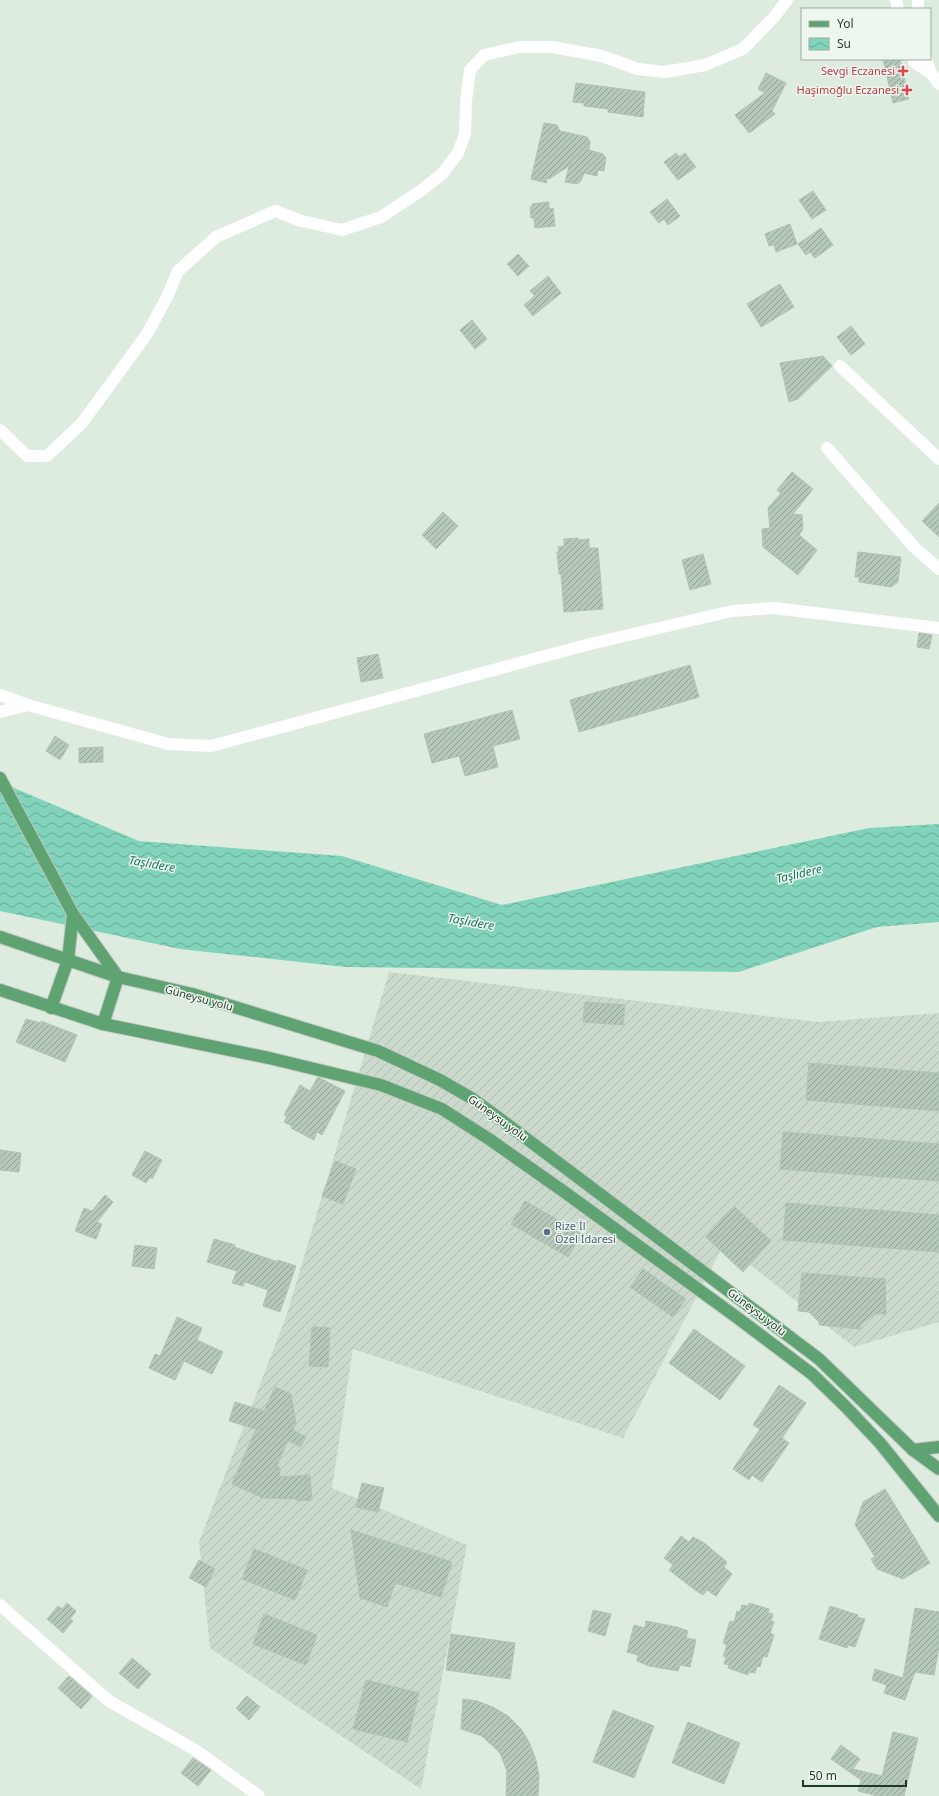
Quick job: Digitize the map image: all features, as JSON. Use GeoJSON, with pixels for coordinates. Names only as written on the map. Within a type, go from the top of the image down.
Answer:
{"type":"FeatureCollection","features":[{"type":"Feature","properties":{"kind":"main road"},"geometry":{"type":"LineString","coordinates":[[0,778],[73,914],[118,977],[103,1024]]}},
{"type":"Feature","properties":{"kind":"main road"},"geometry":{"type":"LineString","coordinates":[[51,1008],[68,960],[73,914]]}},
{"type":"Feature","properties":{"kind":"main road","name":"Güneysu yolu"},"geometry":{"type":"LineString","coordinates":[[0,937],[118,977],[192,994],[378,1051],[440,1080],[473,1099],[819,1359],[913,1450],[939,1470]]}},
{"type":"Feature","properties":{"kind":"main road"},"geometry":{"type":"LineString","coordinates":[[0,990],[103,1024],[269,1058],[381,1085],[442,1109],[489,1139],[563,1191],[812,1374],[880,1442],[939,1516]]}},
{"type":"Feature","properties":{"kind":"main road"},"geometry":{"type":"LineString","coordinates":[[913,1450],[939,1447]]}},
{"type":"Feature","properties":{"kind":"street"},"geometry":{"type":"LineString","coordinates":[[0,430],[27,456],[47,456],[82,423],[147,334],[168,297],[178,271],[216,237],[275,211],[302,221],[342,230],[381,217],[419,192],[442,174],[458,154],[465,134],[466,101],[470,70],[484,55],[520,47],[552,47],[602,56],[638,68],[665,72],[705,65],[743,49],[775,16],[787,0]]}},
{"type":"Feature","properties":{"kind":"street"},"geometry":{"type":"LineString","coordinates":[[914,60],[915,63],[931,73]]}},
{"type":"Feature","properties":{"kind":"street"},"geometry":{"type":"LineString","coordinates":[[926,60],[931,73],[939,84]]}},
{"type":"Feature","properties":{"kind":"street"},"geometry":{"type":"LineString","coordinates":[[840,366],[939,459]]}},
{"type":"Feature","properties":{"kind":"street"},"geometry":{"type":"LineString","coordinates":[[827,448],[914,547],[939,569]]}},
{"type":"Feature","properties":{"kind":"street"},"geometry":{"type":"LineString","coordinates":[[0,695],[28,705],[168,744],[211,746],[590,644],[732,612],[774,608],[939,628]]}},
{"type":"Feature","properties":{"kind":"street"},"geometry":{"type":"LineString","coordinates":[[0,712],[28,705]]}},
{"type":"Feature","properties":{"kind":"street"},"geometry":{"type":"LineString","coordinates":[[0,1605],[109,1701],[197,1751],[259,1796]]}},
{"type":"Feature","properties":{"kind":"shaded area"},"geometry":{"type":"Polygon","coordinates":[[[389,972],[818,1022],[939,1013],[939,1322],[854,1347],[724,1244],[623,1438],[353,1349],[332,1488],[467,1545],[421,1789],[210,1648],[199,1542],[286,1317],[389,972]]]}},
{"type":"Feature","properties":{"kind":"water","name":"Taşlıdere"},"geometry":{"type":"Polygon","coordinates":[[[0,782],[139,841],[342,856],[502,905],[869,828],[939,824],[939,922],[877,927],[739,972],[345,967],[180,949],[0,911],[0,782]]]}},
{"type":"Feature","properties":{"kind":"building"},"geometry":{"type":"Polygon","coordinates":[[[883,60],[900,60],[909,99],[893,103],[883,60]]]}},
{"type":"Feature","properties":{"kind":"building"},"geometry":{"type":"Polygon","coordinates":[[[766,73],[786,83],[772,111],[775,114],[749,133],[735,115],[765,93],[758,89],[766,73]]]}},
{"type":"Feature","properties":{"kind":"building"},"geometry":{"type":"Polygon","coordinates":[[[576,83],[645,92],[643,117],[608,112],[608,109],[584,106],[584,103],[573,102],[576,83]]]}},
{"type":"Feature","properties":{"kind":"building"},"geometry":{"type":"Polygon","coordinates":[[[544,123],[557,125],[560,131],[587,137],[590,142],[589,150],[603,154],[606,158],[604,171],[598,170],[597,176],[584,173],[581,181],[577,184],[565,182],[569,166],[549,179],[546,178],[547,183],[531,179],[544,123]]]}},
{"type":"Feature","properties":{"kind":"building"},"geometry":{"type":"Polygon","coordinates":[[[676,153],[679,157],[685,153],[696,167],[678,180],[664,162],[676,153]]]}},
{"type":"Feature","properties":{"kind":"building"},"geometry":{"type":"Polygon","coordinates":[[[813,191],[826,210],[812,219],[799,200],[813,191]]]}},
{"type":"Feature","properties":{"kind":"building"},"geometry":{"type":"Polygon","coordinates":[[[667,199],[680,216],[668,225],[664,219],[659,223],[650,212],[667,199]]]}},
{"type":"Feature","properties":{"kind":"building"},"geometry":{"type":"Polygon","coordinates":[[[549,202],[549,209],[553,208],[555,226],[535,228],[534,218],[531,218],[530,207],[532,207],[532,204],[549,202]]]}},
{"type":"Feature","properties":{"kind":"building"},"geometry":{"type":"Polygon","coordinates":[[[790,224],[797,244],[776,252],[774,245],[769,246],[765,234],[790,224]]]}},
{"type":"Feature","properties":{"kind":"building"},"geometry":{"type":"Polygon","coordinates":[[[821,228],[833,245],[815,258],[810,252],[806,255],[798,244],[821,228]]]}},
{"type":"Feature","properties":{"kind":"building"},"geometry":{"type":"Polygon","coordinates":[[[518,254],[529,266],[518,276],[507,264],[518,254]]]}},
{"type":"Feature","properties":{"kind":"building"},"geometry":{"type":"Polygon","coordinates":[[[548,276],[561,293],[533,316],[524,305],[535,296],[530,291],[548,276]]]}},
{"type":"Feature","properties":{"kind":"building"},"geometry":{"type":"Polygon","coordinates":[[[780,284],[794,307],[761,327],[747,304],[780,284]]]}},
{"type":"Feature","properties":{"kind":"building"},"geometry":{"type":"Polygon","coordinates":[[[472,320],[487,339],[475,349],[460,330],[472,320]]]}},
{"type":"Feature","properties":{"kind":"building"},"geometry":{"type":"Polygon","coordinates":[[[851,326],[865,344],[851,355],[837,337],[851,326]]]}},
{"type":"Feature","properties":{"kind":"building"},"geometry":{"type":"Polygon","coordinates":[[[823,356],[832,366],[798,399],[789,402],[780,363],[823,356]]]}},
{"type":"Feature","properties":{"kind":"building"},"geometry":{"type":"Polygon","coordinates":[[[792,472],[813,489],[793,514],[802,515],[803,529],[799,535],[817,550],[798,575],[763,547],[762,529],[770,528],[768,508],[781,493],[777,490],[792,472]]]}},
{"type":"Feature","properties":{"kind":"building"},"geometry":{"type":"Polygon","coordinates":[[[939,503],[939,537],[922,521],[939,503]]]}},
{"type":"Feature","properties":{"kind":"building"},"geometry":{"type":"Polygon","coordinates":[[[443,512],[458,526],[436,549],[422,535],[443,512]]]}},
{"type":"Feature","properties":{"kind":"building"},"geometry":{"type":"Polygon","coordinates":[[[578,538],[578,540],[589,539],[589,548],[598,548],[603,609],[564,612],[561,574],[559,574],[557,552],[559,552],[558,547],[564,546],[564,539],[578,538]]]}},
{"type":"Feature","properties":{"kind":"building"},"geometry":{"type":"Polygon","coordinates":[[[858,552],[901,557],[898,582],[891,587],[859,582],[859,577],[855,577],[858,552]]]}},
{"type":"Feature","properties":{"kind":"building"},"geometry":{"type":"Polygon","coordinates":[[[703,554],[711,584],[690,590],[682,560],[703,554]]]}},
{"type":"Feature","properties":{"kind":"building"},"geometry":{"type":"Polygon","coordinates":[[[919,633],[932,635],[929,649],[917,647],[919,633]]]}},
{"type":"Feature","properties":{"kind":"building"},"geometry":{"type":"Polygon","coordinates":[[[378,654],[383,678],[361,682],[357,658],[378,654]]]}},
{"type":"Feature","properties":{"kind":"building"},"geometry":{"type":"Polygon","coordinates":[[[690,665],[699,697],[579,732],[570,700],[690,665]]]}},
{"type":"Feature","properties":{"kind":"building"},"geometry":{"type":"Polygon","coordinates":[[[512,710],[520,739],[493,746],[498,767],[465,776],[459,756],[432,763],[424,734],[512,710]]]}},
{"type":"Feature","properties":{"kind":"building"},"geometry":{"type":"Polygon","coordinates":[[[55,736],[69,745],[60,760],[46,751],[55,736]]]}},
{"type":"Feature","properties":{"kind":"building"},"geometry":{"type":"Polygon","coordinates":[[[103,747],[103,762],[79,763],[79,748],[103,747]]]}},
{"type":"Feature","properties":{"kind":"building"},"geometry":{"type":"Polygon","coordinates":[[[585,1002],[625,1005],[623,1025],[583,1022],[585,1002]]]}},
{"type":"Feature","properties":{"kind":"building"},"geometry":{"type":"Polygon","coordinates":[[[26,1019],[41,1023],[41,1021],[77,1035],[65,1062],[16,1042],[26,1019]]]}},
{"type":"Feature","properties":{"kind":"building"},"geometry":{"type":"Polygon","coordinates":[[[809,1063],[939,1073],[939,1111],[806,1100],[809,1063]]]}},
{"type":"Feature","properties":{"kind":"building"},"geometry":{"type":"Polygon","coordinates":[[[318,1077],[345,1091],[322,1135],[317,1132],[314,1140],[291,1128],[292,1126],[284,1122],[287,1116],[284,1115],[300,1085],[310,1091],[318,1077]]]}},
{"type":"Feature","properties":{"kind":"building"},"geometry":{"type":"Polygon","coordinates":[[[783,1132],[939,1144],[939,1181],[780,1169],[783,1132]]]}},
{"type":"Feature","properties":{"kind":"building"},"geometry":{"type":"Polygon","coordinates":[[[0,1150],[21,1153],[19,1172],[0,1170],[0,1150]]]}},
{"type":"Feature","properties":{"kind":"building"},"geometry":{"type":"Polygon","coordinates":[[[145,1151],[162,1160],[152,1179],[150,1177],[146,1183],[132,1175],[145,1151]]]}},
{"type":"Feature","properties":{"kind":"building"},"geometry":{"type":"Polygon","coordinates":[[[335,1161],[356,1169],[343,1204],[322,1196],[335,1161]]]}},
{"type":"Feature","properties":{"kind":"building"},"geometry":{"type":"Polygon","coordinates":[[[105,1195],[113,1202],[97,1222],[102,1224],[96,1239],[75,1231],[84,1208],[92,1211],[105,1195]]]}},
{"type":"Feature","properties":{"kind":"building"},"geometry":{"type":"Polygon","coordinates":[[[525,1201],[582,1234],[568,1257],[511,1224],[525,1201]]]}},
{"type":"Feature","properties":{"kind":"building"},"geometry":{"type":"Polygon","coordinates":[[[786,1203],[939,1215],[939,1252],[783,1240],[786,1203]]]}},
{"type":"Feature","properties":{"kind":"building"},"geometry":{"type":"Polygon","coordinates":[[[734,1206],[771,1241],[743,1272],[706,1237],[734,1206]]]}},
{"type":"Feature","properties":{"kind":"building"},"geometry":{"type":"Polygon","coordinates":[[[214,1239],[235,1245],[234,1247],[278,1262],[278,1260],[296,1266],[280,1312],[263,1306],[268,1290],[245,1282],[243,1286],[232,1283],[237,1271],[207,1262],[214,1239]]]}},
{"type":"Feature","properties":{"kind":"building"},"geometry":{"type":"Polygon","coordinates":[[[135,1245],[157,1248],[154,1269],[132,1266],[135,1245]]]}},
{"type":"Feature","properties":{"kind":"building"},"geometry":{"type":"Polygon","coordinates":[[[643,1269],[686,1299],[673,1317],[630,1287],[643,1269]]]}},
{"type":"Feature","properties":{"kind":"building"},"geometry":{"type":"Polygon","coordinates":[[[802,1273],[885,1279],[886,1314],[875,1314],[860,1325],[860,1329],[819,1325],[819,1322],[809,1312],[798,1311],[802,1273]]]}},
{"type":"Feature","properties":{"kind":"building"},"geometry":{"type":"Polygon","coordinates":[[[177,1317],[202,1328],[197,1340],[223,1352],[212,1374],[184,1361],[175,1380],[149,1368],[155,1354],[160,1356],[177,1317]]]}},
{"type":"Feature","properties":{"kind":"building"},"geometry":{"type":"Polygon","coordinates":[[[312,1327],[330,1328],[328,1367],[309,1366],[312,1327]]]}},
{"type":"Feature","properties":{"kind":"building"},"geometry":{"type":"Polygon","coordinates":[[[694,1329],[745,1366],[720,1400],[669,1363],[694,1329]]]}},
{"type":"Feature","properties":{"kind":"building"},"geometry":{"type":"Polygon","coordinates":[[[779,1385],[806,1403],[782,1438],[789,1443],[762,1482],[752,1475],[749,1480],[733,1469],[760,1429],[753,1425],[779,1385]]]}},
{"type":"Feature","properties":{"kind":"building"},"geometry":{"type":"Polygon","coordinates":[[[275,1387],[291,1394],[296,1423],[293,1430],[306,1437],[300,1447],[288,1440],[277,1466],[280,1468],[280,1477],[310,1475],[312,1500],[297,1501],[297,1499],[263,1498],[232,1484],[256,1429],[229,1421],[235,1402],[264,1411],[275,1387]]]}},
{"type":"Feature","properties":{"kind":"building"},"geometry":{"type":"Polygon","coordinates":[[[362,1483],[384,1488],[378,1512],[356,1507],[362,1483]]]}},
{"type":"Feature","properties":{"kind":"building"},"geometry":{"type":"Polygon","coordinates":[[[885,1489],[930,1563],[903,1579],[877,1569],[871,1559],[875,1557],[855,1525],[863,1502],[885,1489]]]}},
{"type":"Feature","properties":{"kind":"building"},"geometry":{"type":"Polygon","coordinates":[[[351,1530],[452,1562],[441,1597],[395,1583],[387,1607],[360,1598],[351,1530]]]}},
{"type":"Feature","properties":{"kind":"building"},"geometry":{"type":"Polygon","coordinates":[[[681,1536],[689,1542],[693,1537],[703,1542],[727,1562],[724,1567],[732,1574],[716,1596],[707,1590],[703,1595],[669,1570],[673,1565],[664,1558],[681,1536]]]}},
{"type":"Feature","properties":{"kind":"building"},"geometry":{"type":"Polygon","coordinates":[[[254,1549],[307,1570],[295,1600],[242,1579],[254,1549]]]}},
{"type":"Feature","properties":{"kind":"building"},"geometry":{"type":"Polygon","coordinates":[[[199,1560],[215,1569],[206,1587],[189,1578],[199,1560]]]}},
{"type":"Feature","properties":{"kind":"building"},"geometry":{"type":"Polygon","coordinates":[[[67,1603],[76,1611],[70,1619],[73,1621],[63,1633],[47,1619],[58,1606],[62,1609],[67,1603]]]}},
{"type":"Feature","properties":{"kind":"building"},"geometry":{"type":"Polygon","coordinates":[[[749,1603],[769,1609],[768,1613],[773,1614],[771,1621],[774,1622],[770,1633],[774,1635],[767,1657],[763,1656],[760,1667],[757,1666],[755,1673],[749,1672],[748,1675],[728,1668],[729,1665],[724,1664],[726,1657],[723,1656],[727,1645],[723,1643],[730,1621],[734,1622],[737,1611],[740,1612],[742,1605],[748,1606],[749,1603]]]}},
{"type":"Feature","properties":{"kind":"building"},"geometry":{"type":"Polygon","coordinates":[[[830,1606],[858,1615],[857,1617],[865,1619],[855,1647],[848,1645],[847,1648],[819,1639],[830,1606]]]}},
{"type":"Feature","properties":{"kind":"building"},"geometry":{"type":"Polygon","coordinates":[[[915,1608],[939,1612],[939,1647],[934,1675],[915,1672],[905,1700],[884,1693],[887,1685],[872,1680],[875,1669],[903,1678],[915,1608]]]}},
{"type":"Feature","properties":{"kind":"building"},"geometry":{"type":"Polygon","coordinates":[[[593,1610],[611,1614],[605,1636],[588,1631],[593,1610]]]}},
{"type":"Feature","properties":{"kind":"building"},"geometry":{"type":"Polygon","coordinates":[[[264,1614],[317,1635],[306,1665],[253,1644],[264,1614]]]}},
{"type":"Feature","properties":{"kind":"building"},"geometry":{"type":"Polygon","coordinates":[[[646,1621],[677,1627],[688,1631],[686,1638],[696,1640],[690,1667],[680,1665],[678,1671],[649,1666],[637,1661],[638,1655],[627,1652],[634,1625],[645,1628],[646,1621]]]}},
{"type":"Feature","properties":{"kind":"building"},"geometry":{"type":"Polygon","coordinates":[[[451,1634],[515,1643],[510,1679],[446,1670],[451,1634]]]}},
{"type":"Feature","properties":{"kind":"building"},"geometry":{"type":"Polygon","coordinates":[[[132,1658],[151,1674],[138,1689],[119,1673],[132,1658]]]}},
{"type":"Feature","properties":{"kind":"building"},"geometry":{"type":"Polygon","coordinates":[[[69,1676],[92,1696],[81,1709],[58,1688],[69,1676]]]}},
{"type":"Feature","properties":{"kind":"building"},"geometry":{"type":"Polygon","coordinates":[[[366,1680],[419,1693],[407,1742],[353,1729],[366,1680]]]}},
{"type":"Feature","properties":{"kind":"building"},"geometry":{"type":"Polygon","coordinates":[[[247,1696],[260,1707],[249,1720],[236,1708],[247,1696]]]}},
{"type":"Feature","properties":{"kind":"building"},"geometry":{"type":"Polygon","coordinates":[[[463,1699],[477,1701],[493,1707],[508,1716],[521,1729],[529,1742],[536,1760],[539,1776],[538,1796],[506,1796],[507,1771],[500,1753],[482,1736],[461,1729],[463,1699]]]}},
{"type":"Feature","properties":{"kind":"building"},"geometry":{"type":"Polygon","coordinates":[[[613,1710],[654,1726],[634,1778],[593,1762],[613,1710]]]}},
{"type":"Feature","properties":{"kind":"building"},"geometry":{"type":"Polygon","coordinates":[[[688,1722],[740,1743],[724,1784],[672,1763],[688,1722]]]}},
{"type":"Feature","properties":{"kind":"building"},"geometry":{"type":"Polygon","coordinates":[[[893,1732],[918,1738],[904,1796],[878,1796],[858,1791],[861,1780],[831,1759],[841,1745],[860,1759],[853,1769],[882,1776],[893,1732]]]}},
{"type":"Feature","properties":{"kind":"building"},"geometry":{"type":"Polygon","coordinates":[[[193,1758],[211,1770],[198,1786],[181,1773],[193,1758]]]}},
{"type":"Feature","properties":{"kind":"place","name":"Sevgi Eczanesi"},"geometry":{"type":"Point","coordinates":[903,71]}},
{"type":"Feature","properties":{"kind":"place","name":"Haşimoğlu Eczanesi"},"geometry":{"type":"Point","coordinates":[907,90]}},
{"type":"Feature","properties":{"kind":"place","name":"Rize İl Özel İdaresi"},"geometry":{"type":"Point","coordinates":[547,1232]}}]}
